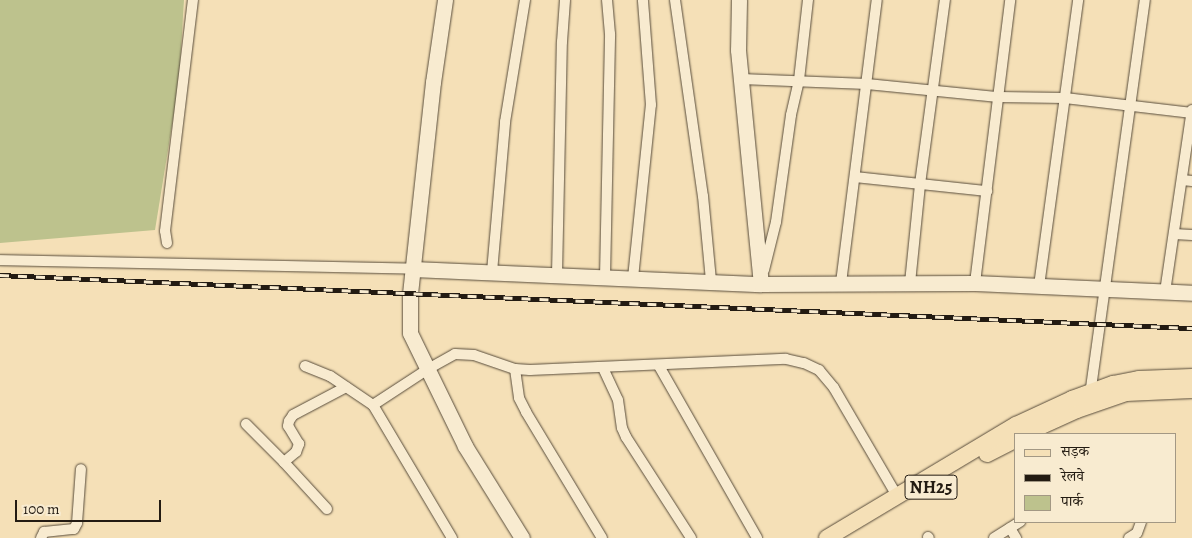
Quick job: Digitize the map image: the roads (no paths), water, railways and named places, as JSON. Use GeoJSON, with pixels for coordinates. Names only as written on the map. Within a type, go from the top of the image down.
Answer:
{"type":"FeatureCollection","features":[{"type":"Feature","properties":{"kind":"main road","name":"NH25"},"geometry":{"type":"LineString","coordinates":[[827,538],[1016,425],[1139,379],[1192,377]]}},
{"type":"Feature","properties":{"kind":"main road","name":"NH25"},"geometry":{"type":"LineString","coordinates":[[1026,433],[1090,398],[1126,393],[1192,390]]}},
{"type":"Feature","properties":{"kind":"main road","name":"NH25"},"geometry":{"type":"LineString","coordinates":[[848,538],[1014,440]]}},
{"type":"Feature","properties":{"kind":"street"},"geometry":{"type":"LineString","coordinates":[[167,243],[166,230],[193,0]]}},
{"type":"Feature","properties":{"kind":"street"},"geometry":{"type":"LineString","coordinates":[[445,0],[433,82],[410,294],[410,333],[465,446],[522,538]]}},
{"type":"Feature","properties":{"kind":"street"},"geometry":{"type":"LineString","coordinates":[[492,272],[505,122],[525,0]]}},
{"type":"Feature","properties":{"kind":"street"},"geometry":{"type":"LineString","coordinates":[[557,275],[562,42],[565,0]]}},
{"type":"Feature","properties":{"kind":"street"},"geometry":{"type":"LineString","coordinates":[[605,277],[610,34],[607,0]]}},
{"type":"Feature","properties":{"kind":"street"},"geometry":{"type":"LineString","coordinates":[[633,278],[651,105],[643,0]]}},
{"type":"Feature","properties":{"kind":"street"},"geometry":{"type":"LineString","coordinates":[[675,0],[703,196],[711,281]]}},
{"type":"Feature","properties":{"kind":"street"},"geometry":{"type":"LineString","coordinates":[[739,0],[738,50],[761,284]]}},
{"type":"Feature","properties":{"kind":"street"},"geometry":{"type":"LineString","coordinates":[[761,284],[776,222],[791,115],[799,80],[808,0]]}},
{"type":"Feature","properties":{"kind":"street"},"geometry":{"type":"LineString","coordinates":[[841,283],[877,0]]}},
{"type":"Feature","properties":{"kind":"street"},"geometry":{"type":"LineString","coordinates":[[910,283],[920,184],[944,0]]}},
{"type":"Feature","properties":{"kind":"street"},"geometry":{"type":"LineString","coordinates":[[975,283],[1010,0]]}},
{"type":"Feature","properties":{"kind":"street"},"geometry":{"type":"LineString","coordinates":[[1039,286],[1078,0]]}},
{"type":"Feature","properties":{"kind":"street"},"geometry":{"type":"LineString","coordinates":[[1090,398],[1145,0]]}},
{"type":"Feature","properties":{"kind":"street"},"geometry":{"type":"LineString","coordinates":[[741,79],[867,84],[998,97],[1065,98],[1130,108],[1192,112],[1187,180],[1174,234],[1165,292]]}},
{"type":"Feature","properties":{"kind":"street"},"geometry":{"type":"LineString","coordinates":[[855,177],[986,191]]}},
{"type":"Feature","properties":{"kind":"street"},"geometry":{"type":"LineString","coordinates":[[1174,234],[1192,235]]}},
{"type":"Feature","properties":{"kind":"street"},"geometry":{"type":"LineString","coordinates":[[0,260],[413,269],[761,284],[975,283],[1192,293]]}},
{"type":"Feature","properties":{"kind":"street"},"geometry":{"type":"LineString","coordinates":[[372,405],[428,368],[455,354],[474,355],[515,369],[659,366],[786,359],[804,363],[819,370],[834,388],[898,496]]}},
{"type":"Feature","properties":{"kind":"street"},"geometry":{"type":"LineString","coordinates":[[305,366],[330,376],[372,405],[452,538]]}},
{"type":"Feature","properties":{"kind":"street"},"geometry":{"type":"LineString","coordinates":[[659,366],[756,538]]}},
{"type":"Feature","properties":{"kind":"street"},"geometry":{"type":"LineString","coordinates":[[603,368],[618,400],[622,428],[626,437],[691,538]]}},
{"type":"Feature","properties":{"kind":"street"},"geometry":{"type":"LineString","coordinates":[[515,369],[519,398],[526,412],[602,538]]}},
{"type":"Feature","properties":{"kind":"street"},"geometry":{"type":"LineString","coordinates":[[284,462],[296,452],[299,444],[288,426],[293,415],[346,387]]}},
{"type":"Feature","properties":{"kind":"street"},"geometry":{"type":"LineString","coordinates":[[246,424],[327,509]]}},
{"type":"Feature","properties":{"kind":"street"},"geometry":{"type":"LineString","coordinates":[[41,538],[44,532],[71,530],[77,523],[81,469]]}},
{"type":"Feature","properties":{"kind":"street"},"geometry":{"type":"LineString","coordinates":[[994,538],[1018,523]]}},
{"type":"Feature","properties":{"kind":"street"},"geometry":{"type":"LineString","coordinates":[[1130,538],[1137,533],[1141,523]]}},
{"type":"Feature","properties":{"kind":"street"},"geometry":{"type":"LineString","coordinates":[[1010,528],[1016,538]]}},
{"type":"Feature","properties":{"kind":"railway"},"geometry":{"type":"LineString","coordinates":[[0,275],[1192,328]]}}]}
